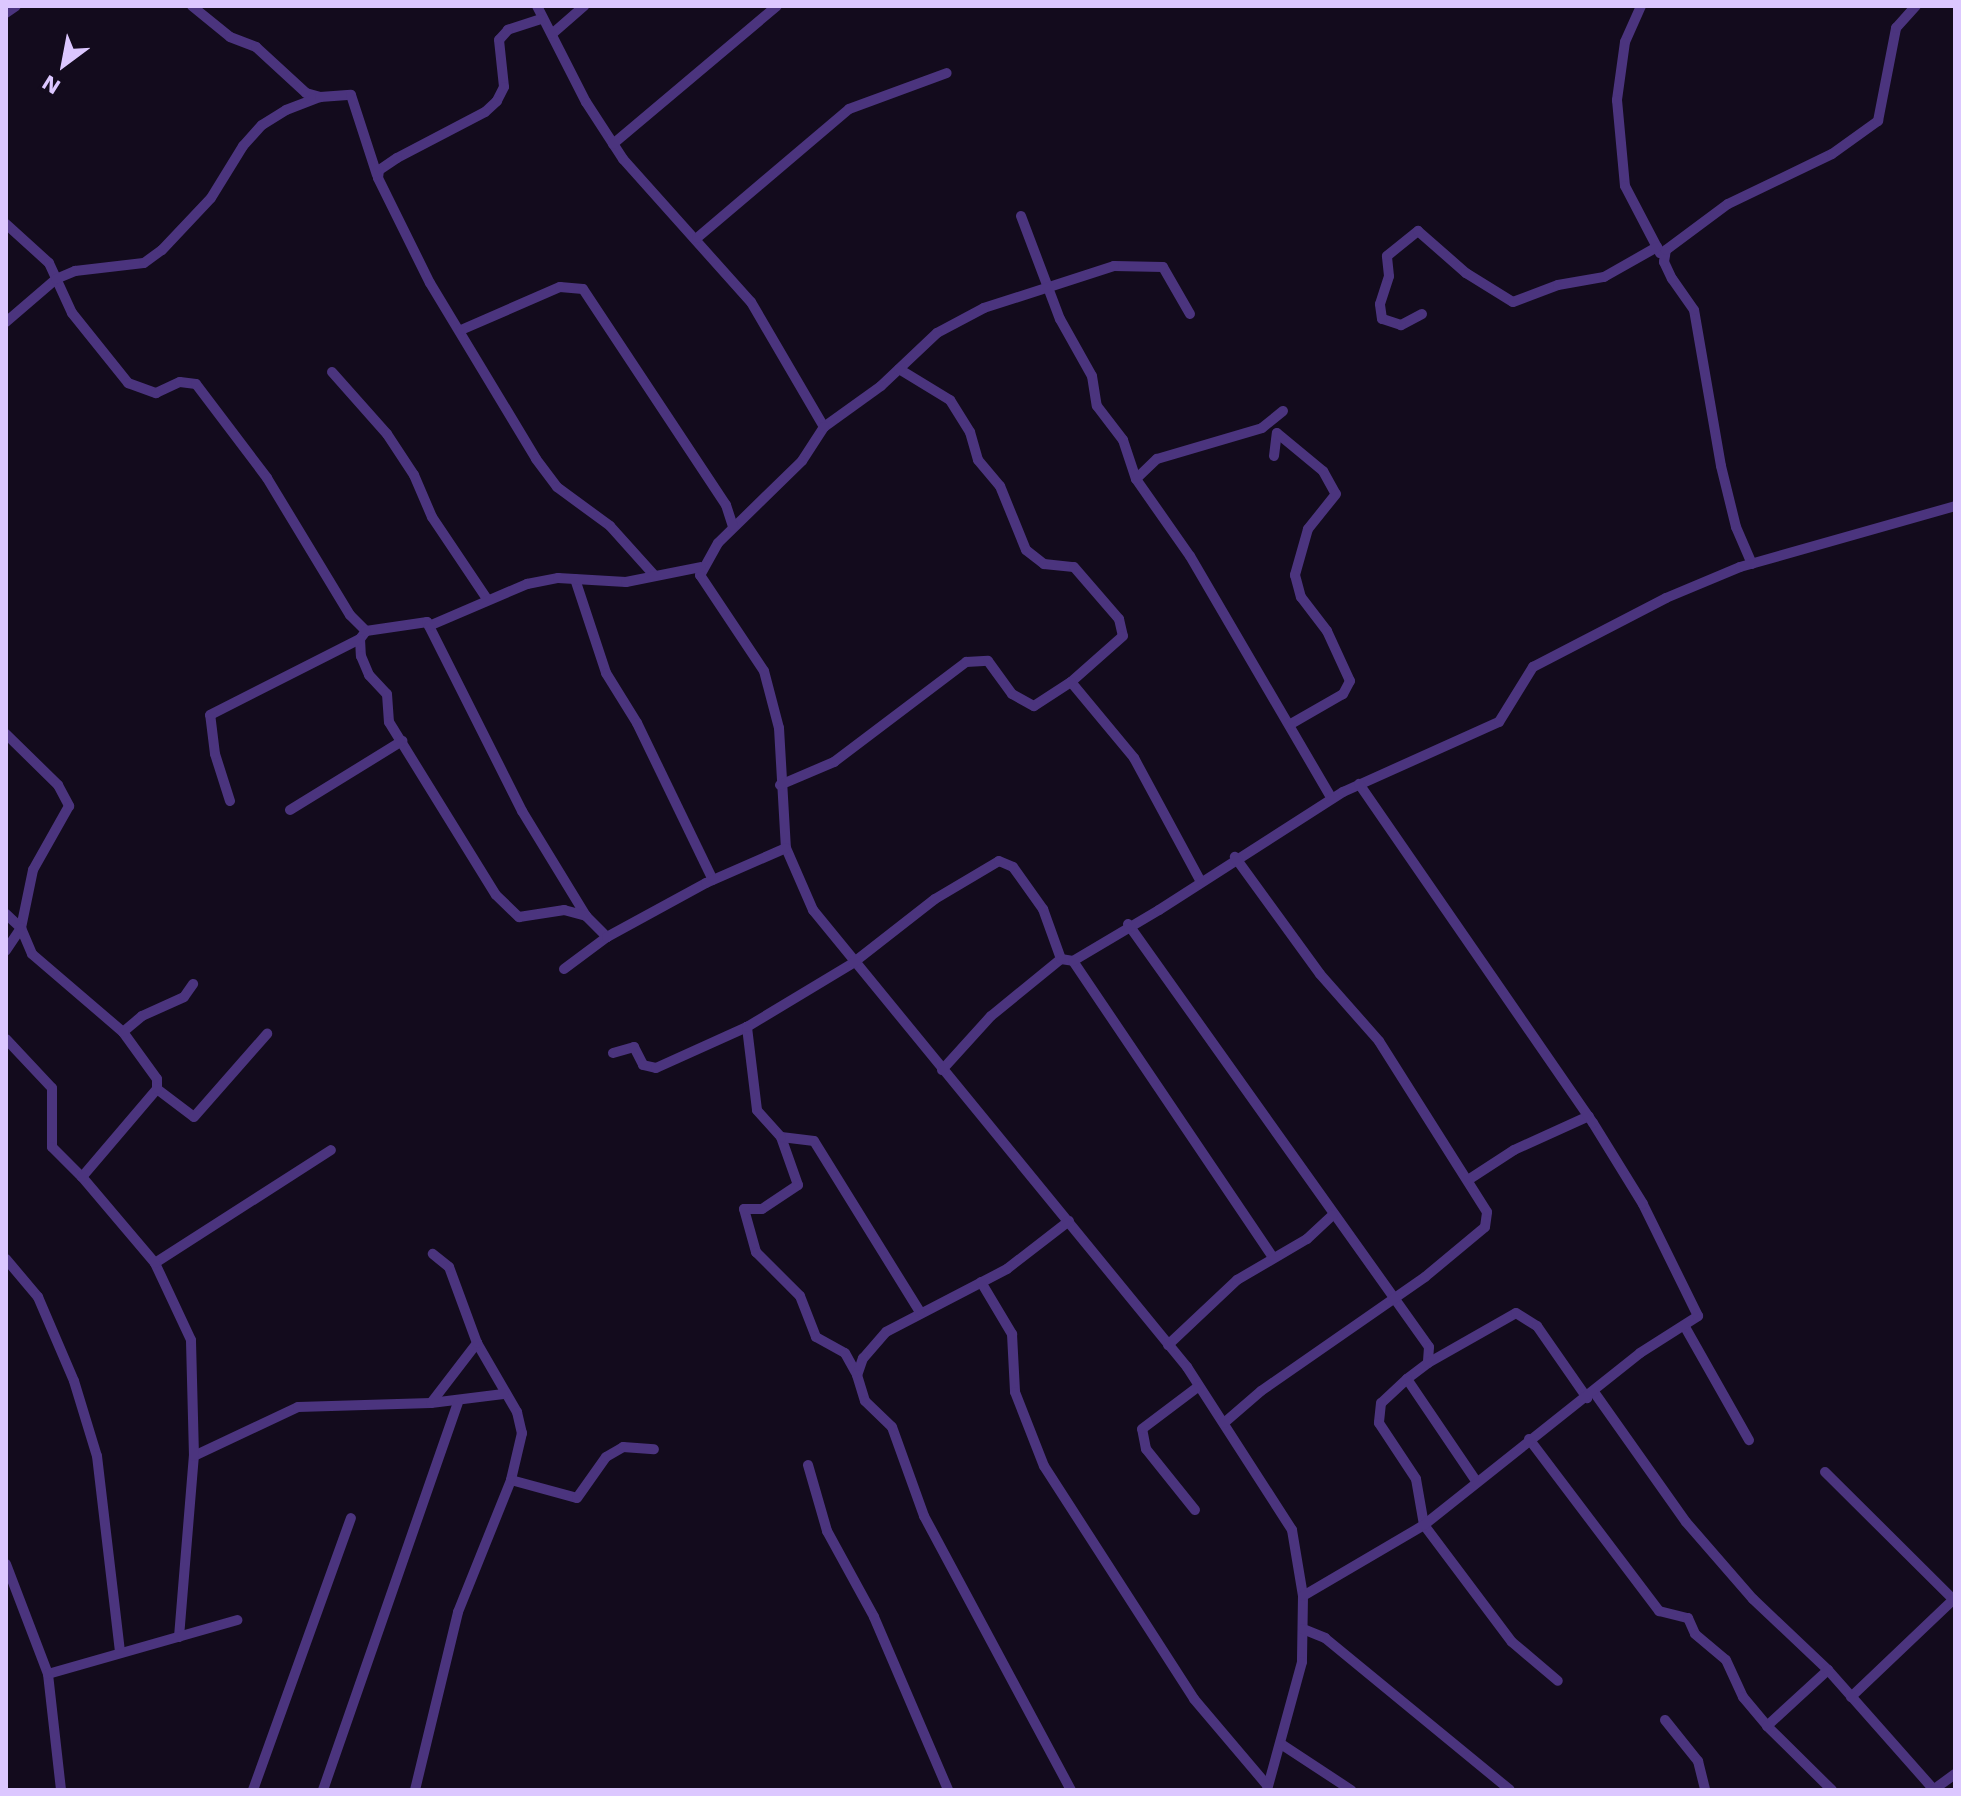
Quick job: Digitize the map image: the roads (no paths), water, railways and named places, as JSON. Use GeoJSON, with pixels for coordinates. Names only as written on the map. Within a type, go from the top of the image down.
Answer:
{"type":"FeatureCollection","features":[{"type":"Feature","properties":{"kind":"street"},"geometry":{"type":"LineString","coordinates":[[6,13],[16,6]]}},
{"type":"Feature","properties":{"kind":"street"},"geometry":{"type":"LineString","coordinates":[[192,6],[230,37],[256,47],[306,93],[320,97]]}},
{"type":"Feature","properties":{"kind":"street"},"geometry":{"type":"LineString","coordinates":[[537,6],[541,19],[613,144],[751,302],[824,427]]}},
{"type":"Feature","properties":{"kind":"street"},"geometry":{"type":"LineString","coordinates":[[552,34],[584,6]]}},
{"type":"Feature","properties":{"kind":"street"},"geometry":{"type":"LineString","coordinates":[[613,144],[777,6]]}},
{"type":"Feature","properties":{"kind":"street"},"geometry":{"type":"LineString","coordinates":[[1641,6],[1625,42],[1617,100],[1625,186],[1664,262],[1694,310],[1721,466],[1736,527],[1752,564]]}},
{"type":"Feature","properties":{"kind":"street"},"geometry":{"type":"LineString","coordinates":[[1664,262],[1666,250],[1699,222],[1832,154],[1878,121],[1896,28],[1916,6]]}},
{"type":"Feature","properties":{"kind":"street"},"geometry":{"type":"LineString","coordinates":[[378,178],[379,170],[397,158],[485,112],[497,101],[504,87],[499,40],[508,30],[541,19]]}},
{"type":"Feature","properties":{"kind":"street"},"geometry":{"type":"LineString","coordinates":[[697,238],[849,109],[947,73]]}},
{"type":"Feature","properties":{"kind":"street"},"geometry":{"type":"LineString","coordinates":[[6,322],[56,279],[75,271],[144,263],[196,216],[227,165],[262,125],[320,97],[341,93],[356,100],[378,178],[430,283],[557,487],[610,526],[655,576]]}},
{"type":"Feature","properties":{"kind":"street"},"geometry":{"type":"LineString","coordinates":[[1021,216],[1060,319],[1092,376],[1097,406],[1123,440],[1136,479],[1190,556],[1332,799]]}},
{"type":"Feature","properties":{"kind":"street"},"geometry":{"type":"LineString","coordinates":[[6,224],[49,263],[72,313],[128,383],[156,393],[189,382],[202,391],[267,478],[363,635],[369,675],[387,694],[389,722],[507,910],[519,917],[564,910],[586,916]]}},
{"type":"Feature","properties":{"kind":"street"},"geometry":{"type":"LineString","coordinates":[[1422,314],[1401,325],[1382,319],[1380,304],[1389,276],[1387,256],[1418,231],[1466,273],[1513,302],[1558,285],[1604,277],[1657,247]]}},
{"type":"Feature","properties":{"kind":"street"},"geometry":{"type":"LineString","coordinates":[[429,626],[527,584],[575,579],[626,582],[701,567],[733,527],[802,461],[824,427],[948,326],[984,308],[1114,266],[1163,267],[1190,314]]}},
{"type":"Feature","properties":{"kind":"street"},"geometry":{"type":"LineString","coordinates":[[461,330],[560,287],[583,289],[726,505],[733,527]]}},
{"type":"Feature","properties":{"kind":"street"},"geometry":{"type":"LineString","coordinates":[[780,785],[834,762],[966,662],[988,661],[1012,694],[1034,706],[1071,682],[1123,636],[1119,619],[1074,567],[1044,564],[1026,550],[1000,486],[978,460],[970,432],[950,400],[899,369]]}},
{"type":"Feature","properties":{"kind":"street"},"geometry":{"type":"LineString","coordinates":[[332,372],[387,434],[414,475],[432,517],[487,599]]}},
{"type":"Feature","properties":{"kind":"street"},"geometry":{"type":"LineString","coordinates":[[1136,479],[1157,459],[1262,428],[1283,411]]}},
{"type":"Feature","properties":{"kind":"street"},"geometry":{"type":"LineString","coordinates":[[1274,456],[1277,433],[1323,471],[1336,494],[1308,529],[1295,575],[1301,597],[1327,631],[1350,681],[1343,694],[1289,725]]}},
{"type":"Feature","properties":{"kind":"street"},"geometry":{"type":"LineString","coordinates":[[942,1070],[991,1016],[1067,960],[1359,784],[1499,722],[1533,667],[1666,598],[1752,564],[1955,506]]}},
{"type":"Feature","properties":{"kind":"street"},"geometry":{"type":"LineString","coordinates":[[701,567],[709,593],[764,671],[779,728],[786,848],[813,910],[853,963],[1069,1221],[1168,1345],[1224,1423],[1292,1530],[1303,1596],[1302,1662],[1267,1788]]}},
{"type":"Feature","properties":{"kind":"street"},"geometry":{"type":"LineString","coordinates":[[575,579],[606,673],[637,723],[713,880]]}},
{"type":"Feature","properties":{"kind":"street"},"geometry":{"type":"LineString","coordinates":[[230,801],[215,754],[210,715],[363,635],[427,622],[522,811],[586,916],[607,937]]}},
{"type":"Feature","properties":{"kind":"street"},"geometry":{"type":"LineString","coordinates":[[1071,682],[1134,758],[1201,882]]}},
{"type":"Feature","properties":{"kind":"street"},"geometry":{"type":"LineString","coordinates":[[6,734],[58,785],[69,806],[33,870],[21,928],[6,950]]}},
{"type":"Feature","properties":{"kind":"street"},"geometry":{"type":"LineString","coordinates":[[290,810],[402,741]]}},
{"type":"Feature","properties":{"kind":"street"},"geometry":{"type":"LineString","coordinates":[[1303,1596],[1424,1525],[1640,1353],[1698,1316],[1683,1281],[1589,1116],[1359,784]]}},
{"type":"Feature","properties":{"kind":"street"},"geometry":{"type":"LineString","coordinates":[[564,969],[607,937],[713,880],[786,848]]}},
{"type":"Feature","properties":{"kind":"street"},"geometry":{"type":"LineString","coordinates":[[1224,1423],[1314,1352],[1394,1301],[1485,1227],[1487,1212],[1379,1041],[1320,974],[1235,857]]}},
{"type":"Feature","properties":{"kind":"street"},"geometry":{"type":"LineString","coordinates":[[613,1053],[634,1047],[643,1065],[656,1068],[747,1027],[853,963],[935,899],[999,861],[1013,867],[1043,909],[1067,960],[1273,1258]]}},
{"type":"Feature","properties":{"kind":"street"},"geometry":{"type":"LineString","coordinates":[[6,914],[21,928],[32,954],[123,1032],[157,1079],[157,1089],[82,1177]]}},
{"type":"Feature","properties":{"kind":"street"},"geometry":{"type":"LineString","coordinates":[[1128,924],[1429,1347],[1428,1363]]}},
{"type":"Feature","properties":{"kind":"street"},"geometry":{"type":"LineString","coordinates":[[123,1032],[142,1016],[184,997],[193,984]]}},
{"type":"Feature","properties":{"kind":"street"},"geometry":{"type":"LineString","coordinates":[[747,1027],[757,1110],[781,1137],[798,1185],[762,1209],[744,1209],[756,1252],[800,1296],[816,1337],[845,1353],[857,1375],[865,1401],[892,1427],[924,1516],[1071,1790]]}},
{"type":"Feature","properties":{"kind":"street"},"geometry":{"type":"LineString","coordinates":[[157,1089],[194,1117],[267,1034]]}},
{"type":"Feature","properties":{"kind":"street"},"geometry":{"type":"LineString","coordinates":[[6,1039],[52,1088],[52,1147],[82,1177],[155,1263],[191,1340],[194,1456],[179,1637]]}},
{"type":"Feature","properties":{"kind":"street"},"geometry":{"type":"LineString","coordinates":[[1468,1180],[1514,1150],[1589,1116]]}},
{"type":"Feature","properties":{"kind":"street"},"geometry":{"type":"LineString","coordinates":[[781,1137],[814,1141],[920,1312]]}},
{"type":"Feature","properties":{"kind":"street"},"geometry":{"type":"LineString","coordinates":[[155,1263],[331,1150]]}},
{"type":"Feature","properties":{"kind":"street"},"geometry":{"type":"LineString","coordinates":[[1168,1345],[1237,1280],[1333,1215]]}},
{"type":"Feature","properties":{"kind":"street"},"geometry":{"type":"LineString","coordinates":[[857,1375],[874,1344],[920,1312],[1007,1269],[1069,1221]]}},
{"type":"Feature","properties":{"kind":"street"},"geometry":{"type":"LineString","coordinates":[[415,1790],[458,1612],[511,1480],[522,1433],[517,1412],[503,1394],[477,1343],[449,1267],[433,1254]]}},
{"type":"Feature","properties":{"kind":"street"},"geometry":{"type":"LineString","coordinates":[[6,1259],[38,1297],[74,1381],[97,1456],[120,1653]]}},
{"type":"Feature","properties":{"kind":"street"},"geometry":{"type":"LineString","coordinates":[[981,1282],[1012,1334],[1015,1392],[1044,1466],[1194,1699],[1267,1788]]}},
{"type":"Feature","properties":{"kind":"street"},"geometry":{"type":"LineString","coordinates":[[1558,1681],[1512,1642],[1424,1525],[1416,1479],[1379,1423],[1381,1403],[1407,1379],[1428,1363],[1516,1313],[1537,1326],[1686,1522],[1753,1599],[1828,1670],[1934,1790],[1955,1774]]}},
{"type":"Feature","properties":{"kind":"street"},"geometry":{"type":"LineString","coordinates":[[1685,1327],[1749,1440]]}},
{"type":"Feature","properties":{"kind":"street"},"geometry":{"type":"LineString","coordinates":[[431,1403],[477,1343]]}},
{"type":"Feature","properties":{"kind":"street"},"geometry":{"type":"LineString","coordinates":[[1407,1379],[1476,1481]]}},
{"type":"Feature","properties":{"kind":"street"},"geometry":{"type":"LineString","coordinates":[[1195,1510],[1146,1449],[1142,1429],[1199,1386]]}},
{"type":"Feature","properties":{"kind":"street"},"geometry":{"type":"LineString","coordinates":[[194,1456],[298,1407],[458,1403],[503,1394]]}},
{"type":"Feature","properties":{"kind":"street"},"geometry":{"type":"LineString","coordinates":[[323,1790],[458,1403]]}},
{"type":"Feature","properties":{"kind":"street"},"geometry":{"type":"LineString","coordinates":[[1529,1439],[1659,1611],[1688,1618],[1695,1634],[1726,1660],[1743,1697],[1825,1788]]}},
{"type":"Feature","properties":{"kind":"street"},"geometry":{"type":"LineString","coordinates":[[511,1480],[577,1498],[606,1457],[623,1447],[654,1449]]}},
{"type":"Feature","properties":{"kind":"street"},"geometry":{"type":"LineString","coordinates":[[808,1465],[827,1531],[874,1617],[948,1790]]}},
{"type":"Feature","properties":{"kind":"street"},"geometry":{"type":"LineString","coordinates":[[1825,1472],[1954,1600],[1851,1697]]}},
{"type":"Feature","properties":{"kind":"street"},"geometry":{"type":"LineString","coordinates":[[253,1790],[351,1518]]}},
{"type":"Feature","properties":{"kind":"street"},"geometry":{"type":"LineString","coordinates":[[6,1564],[48,1674],[61,1790]]}},
{"type":"Feature","properties":{"kind":"street"},"geometry":{"type":"LineString","coordinates":[[48,1674],[237,1620]]}},
{"type":"Feature","properties":{"kind":"street"},"geometry":{"type":"LineString","coordinates":[[1303,1629],[1325,1638],[1510,1790]]}},
{"type":"Feature","properties":{"kind":"street"},"geometry":{"type":"LineString","coordinates":[[1767,1726],[1828,1670]]}},
{"type":"Feature","properties":{"kind":"street"},"geometry":{"type":"LineString","coordinates":[[1665,1720],[1698,1761],[1705,1790]]}},
{"type":"Feature","properties":{"kind":"street"},"geometry":{"type":"LineString","coordinates":[[1281,1744],[1351,1790]]}}]}
